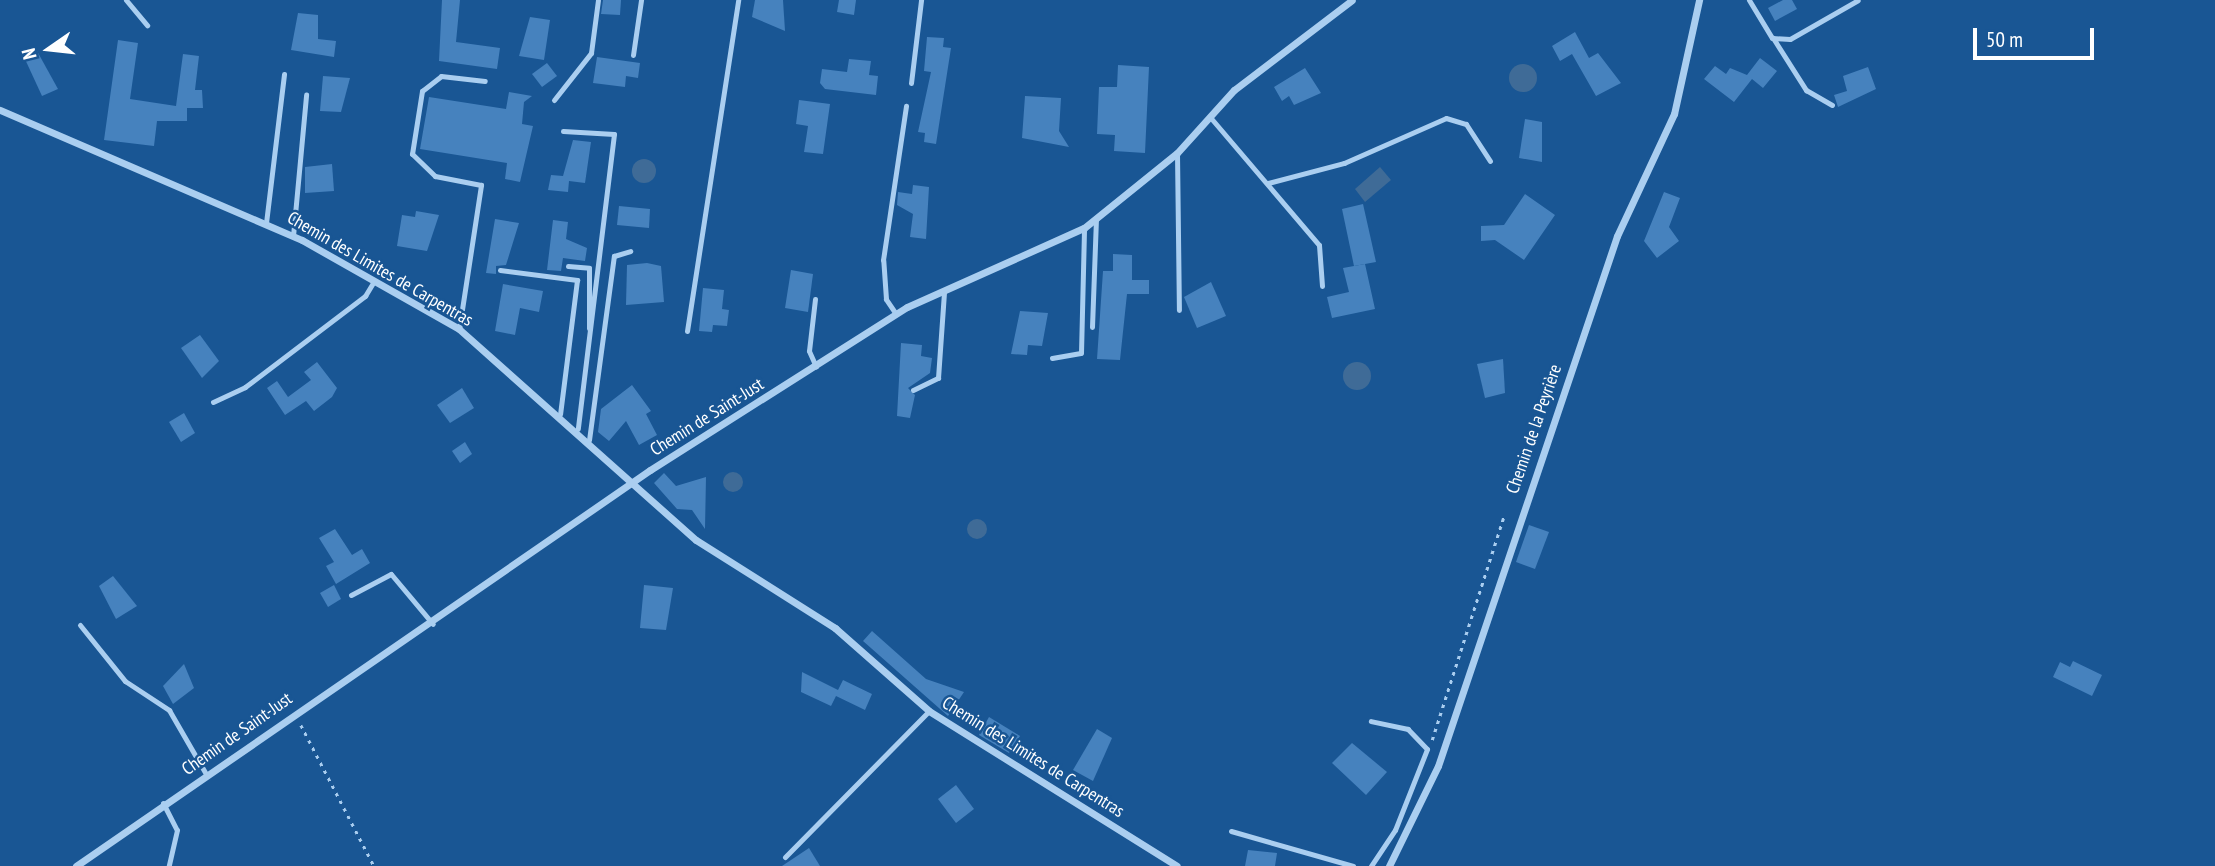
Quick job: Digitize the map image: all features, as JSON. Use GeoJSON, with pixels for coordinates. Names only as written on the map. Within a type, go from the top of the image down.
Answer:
{"type":"FeatureCollection","features":[{"type":"Feature","properties":{"kind":"street","name":"Chemin de Saint-Just"},"geometry":{"type":"LineString","coordinates":[[76,866],[298,711],[433,624],[638,485],[650,470],[896,314],[1084,228],[1177,153],[1234,90],[1352,0]]}},
{"type":"Feature","properties":{"kind":"street","name":"Chemin de la Peyrière"},"geometry":{"type":"LineString","coordinates":[[1389,866],[1438,766],[1617,236],[1674,114],[1699,0]]}},
{"type":"Feature","properties":{"kind":"street","name":"Chemin des Limites de Carpentras"},"geometry":{"type":"LineString","coordinates":[[0,110],[267,223],[459,330],[578,429],[696,540],[864,650],[929,711],[1177,866]]}},
{"type":"Feature","properties":{"kind":"lane"},"geometry":{"type":"LineString","coordinates":[[126,0],[146,25]]}},
{"type":"Feature","properties":{"kind":"lane"},"geometry":{"type":"LineString","coordinates":[[554,100],[591,53],[598,0]]}},
{"type":"Feature","properties":{"kind":"lane"},"geometry":{"type":"LineString","coordinates":[[633,55],[641,0]]}},
{"type":"Feature","properties":{"kind":"lane"},"geometry":{"type":"LineString","coordinates":[[687,331],[737,0]]}},
{"type":"Feature","properties":{"kind":"lane"},"geometry":{"type":"LineString","coordinates":[[911,83],[921,0]]}},
{"type":"Feature","properties":{"kind":"lane"},"geometry":{"type":"LineString","coordinates":[[1749,0],[1806,90],[1832,105]]}},
{"type":"Feature","properties":{"kind":"lane"},"geometry":{"type":"LineString","coordinates":[[1772,38],[1790,39],[1858,0]]}},
{"type":"Feature","properties":{"kind":"lane"},"geometry":{"type":"LineString","coordinates":[[267,223],[284,74]]}},
{"type":"Feature","properties":{"kind":"lane"},"geometry":{"type":"LineString","coordinates":[[459,330],[481,185],[435,176],[412,154],[422,91],[441,76],[485,81]]}},
{"type":"Feature","properties":{"kind":"lane"},"geometry":{"type":"LineString","coordinates":[[293,236],[306,95]]}},
{"type":"Feature","properties":{"kind":"lane"},"geometry":{"type":"LineString","coordinates":[[896,314],[886,299],[883,260],[906,106]]}},
{"type":"Feature","properties":{"kind":"lane"},"geometry":{"type":"LineString","coordinates":[[1210,117],[1319,245],[1322,286]]}},
{"type":"Feature","properties":{"kind":"lane"},"geometry":{"type":"LineString","coordinates":[[1268,183],[1344,163],[1446,118],[1466,124],[1490,161]]}},
{"type":"Feature","properties":{"kind":"lane"},"geometry":{"type":"LineString","coordinates":[[563,131],[614,134],[578,429]]}},
{"type":"Feature","properties":{"kind":"lane"},"geometry":{"type":"LineString","coordinates":[[1177,153],[1179,310]]}},
{"type":"Feature","properties":{"kind":"lane"},"geometry":{"type":"LineString","coordinates":[[1092,327],[1096,218]]}},
{"type":"Feature","properties":{"kind":"lane"},"geometry":{"type":"LineString","coordinates":[[1052,358],[1080,353],[1084,228]]}},
{"type":"Feature","properties":{"kind":"lane"},"geometry":{"type":"LineString","coordinates":[[589,440],[614,256],[630,251]]}},
{"type":"Feature","properties":{"kind":"lane"},"geometry":{"type":"LineString","coordinates":[[568,266],[589,268],[585,305],[591,335]]}},
{"type":"Feature","properties":{"kind":"lane"},"geometry":{"type":"LineString","coordinates":[[500,270],[577,280],[560,414]]}},
{"type":"Feature","properties":{"kind":"lane"},"geometry":{"type":"LineString","coordinates":[[213,402],[245,387],[366,296],[374,281]]}},
{"type":"Feature","properties":{"kind":"lane"},"geometry":{"type":"LineString","coordinates":[[913,390],[938,379],[944,292]]}},
{"type":"Feature","properties":{"kind":"lane"},"geometry":{"type":"LineString","coordinates":[[815,299],[809,351],[816,367]]}},
{"type":"Feature","properties":{"kind":"lane"},"geometry":{"type":"LineString","coordinates":[[351,595],[391,574],[433,624]]}},
{"type":"Feature","properties":{"kind":"lane"},"geometry":{"type":"LineString","coordinates":[[80,625],[125,681],[169,710],[206,774]]}},
{"type":"Feature","properties":{"kind":"lane"},"geometry":{"type":"LineString","coordinates":[[785,857],[929,711]]}},
{"type":"Feature","properties":{"kind":"lane"},"geometry":{"type":"LineString","coordinates":[[1371,721],[1408,729],[1427,749],[1395,830],[1371,866]]}},
{"type":"Feature","properties":{"kind":"lane"},"geometry":{"type":"LineString","coordinates":[[163,803],[177,830],[169,866]]}},
{"type":"Feature","properties":{"kind":"lane"},"geometry":{"type":"LineString","coordinates":[[1231,831],[1353,866]]}},
{"type":"Feature","properties":{"kind":"path"},"geometry":{"type":"LineString","coordinates":[[1427,749],[1504,516]]}},
{"type":"Feature","properties":{"kind":"path"},"geometry":{"type":"LineString","coordinates":[[298,711],[304,738],[374,866]]}},
{"type":"Feature","properties":{"kind":"water"},"geometry":{"type":"Polygon","coordinates":[[[1523,64],[1533,68],[1537,78],[1533,88],[1523,92],[1513,88],[1509,78],[1513,68],[1523,64]]]}},
{"type":"Feature","properties":{"kind":"water"},"geometry":{"type":"Polygon","coordinates":[[[644,159],[655,166],[656,171],[649,182],[644,183],[633,176],[632,171],[639,160],[644,159]]]}},
{"type":"Feature","properties":{"kind":"water"},"geometry":{"type":"Polygon","coordinates":[[[1380,167],[1391,180],[1365,202],[1355,189],[1380,167]]]}},
{"type":"Feature","properties":{"kind":"water"},"geometry":{"type":"Polygon","coordinates":[[[1357,362],[1367,366],[1371,376],[1367,386],[1357,390],[1347,386],[1343,376],[1347,366],[1357,362]]]}},
{"type":"Feature","properties":{"kind":"water"},"geometry":{"type":"Polygon","coordinates":[[[733,472],[740,475],[743,482],[740,489],[733,492],[726,489],[723,482],[726,475],[733,472]]]}},
{"type":"Feature","properties":{"kind":"water"},"geometry":{"type":"Polygon","coordinates":[[[973,519],[981,519],[987,529],[981,539],[973,539],[967,533],[967,525],[973,519]]]}},
{"type":"Feature","properties":{"kind":"building"},"geometry":{"type":"Polygon","coordinates":[[[442,0],[460,0],[456,42],[500,48],[497,69],[439,61],[442,0]]]}},
{"type":"Feature","properties":{"kind":"building"},"geometry":{"type":"Polygon","coordinates":[[[603,0],[621,0],[620,15],[601,14],[603,0]]]}},
{"type":"Feature","properties":{"kind":"building"},"geometry":{"type":"Polygon","coordinates":[[[755,0],[783,0],[785,31],[752,17],[755,0]]]}},
{"type":"Feature","properties":{"kind":"building"},"geometry":{"type":"Polygon","coordinates":[[[839,0],[856,0],[854,15],[837,12],[839,0]]]}},
{"type":"Feature","properties":{"kind":"building"},"geometry":{"type":"Polygon","coordinates":[[[1783,0],[1792,0],[1797,9],[1775,21],[1768,8],[1783,0]]]}},
{"type":"Feature","properties":{"kind":"building"},"geometry":{"type":"Polygon","coordinates":[[[298,13],[318,15],[318,39],[336,41],[334,57],[291,50],[298,13]]]}},
{"type":"Feature","properties":{"kind":"building"},"geometry":{"type":"Polygon","coordinates":[[[530,17],[550,20],[544,60],[519,56],[530,17]]]}},
{"type":"Feature","properties":{"kind":"building"},"geometry":{"type":"Polygon","coordinates":[[[1575,32],[1589,58],[1598,53],[1621,83],[1596,96],[1572,54],[1560,61],[1552,46],[1575,32]]]}},
{"type":"Feature","properties":{"kind":"building"},"geometry":{"type":"Polygon","coordinates":[[[927,37],[944,38],[943,47],[951,48],[936,144],[924,142],[925,133],[918,132],[931,72],[924,71],[927,37]]]}},
{"type":"Feature","properties":{"kind":"building"},"geometry":{"type":"Polygon","coordinates":[[[118,40],[138,43],[130,99],[176,106],[183,54],[199,56],[195,90],[202,90],[203,108],[187,108],[187,121],[157,121],[154,146],[104,140],[118,40]]]}},
{"type":"Feature","properties":{"kind":"building"},"geometry":{"type":"Polygon","coordinates":[[[37,51],[58,89],[42,96],[24,57],[37,51]]]}},
{"type":"Feature","properties":{"kind":"building"},"geometry":{"type":"Polygon","coordinates":[[[597,57],[640,63],[638,78],[626,76],[625,87],[593,83],[597,57]]]}},
{"type":"Feature","properties":{"kind":"building"},"geometry":{"type":"Polygon","coordinates":[[[1760,58],[1777,71],[1763,88],[1752,79],[1734,102],[1704,79],[1715,66],[1726,74],[1730,68],[1747,75],[1760,58]]]}},
{"type":"Feature","properties":{"kind":"building"},"geometry":{"type":"Polygon","coordinates":[[[849,59],[871,61],[869,75],[878,76],[876,95],[825,89],[820,83],[822,69],[847,72],[849,59]]]}},
{"type":"Feature","properties":{"kind":"building"},"geometry":{"type":"Polygon","coordinates":[[[547,63],[557,76],[542,87],[532,74],[547,63]]]}},
{"type":"Feature","properties":{"kind":"building"},"geometry":{"type":"Polygon","coordinates":[[[1118,65],[1149,67],[1145,153],[1114,151],[1115,135],[1097,134],[1099,87],[1117,87],[1118,65]]]}},
{"type":"Feature","properties":{"kind":"building"},"geometry":{"type":"Polygon","coordinates":[[[1868,67],[1876,89],[1838,107],[1834,95],[1847,91],[1843,76],[1868,67]]]}},
{"type":"Feature","properties":{"kind":"building"},"geometry":{"type":"Polygon","coordinates":[[[1305,68],[1321,93],[1294,105],[1289,96],[1282,101],[1274,87],[1305,68]]]}},
{"type":"Feature","properties":{"kind":"building"},"geometry":{"type":"Polygon","coordinates":[[[323,76],[350,78],[341,112],[320,111],[323,76]]]}},
{"type":"Feature","properties":{"kind":"building"},"geometry":{"type":"Polygon","coordinates":[[[509,92],[532,96],[524,102],[522,124],[533,126],[520,182],[505,179],[507,163],[420,149],[429,97],[506,109],[509,92]]]}},
{"type":"Feature","properties":{"kind":"building"},"geometry":{"type":"Polygon","coordinates":[[[1025,96],[1061,98],[1059,131],[1069,147],[1022,138],[1025,96]]]}},
{"type":"Feature","properties":{"kind":"building"},"geometry":{"type":"Polygon","coordinates":[[[799,100],[830,104],[823,154],[804,152],[808,126],[796,124],[799,100]]]}},
{"type":"Feature","properties":{"kind":"building"},"geometry":{"type":"Polygon","coordinates":[[[1525,119],[1542,122],[1542,162],[1519,158],[1525,119]]]}},
{"type":"Feature","properties":{"kind":"building"},"geometry":{"type":"Polygon","coordinates":[[[573,140],[591,142],[585,183],[569,181],[568,192],[548,190],[551,175],[563,176],[573,140]]]}},
{"type":"Feature","properties":{"kind":"building"},"geometry":{"type":"Polygon","coordinates":[[[332,164],[334,191],[305,193],[305,167],[332,164]]]}},
{"type":"Feature","properties":{"kind":"building"},"geometry":{"type":"Polygon","coordinates":[[[913,185],[929,187],[926,239],[910,237],[913,214],[897,205],[898,192],[912,194],[913,185]]]}},
{"type":"Feature","properties":{"kind":"building"},"geometry":{"type":"Polygon","coordinates":[[[1664,192],[1680,198],[1669,227],[1679,241],[1657,258],[1644,241],[1664,192]]]}},
{"type":"Feature","properties":{"kind":"building"},"geometry":{"type":"Polygon","coordinates":[[[1525,194],[1555,215],[1524,260],[1495,240],[1481,241],[1481,226],[1504,225],[1525,194]]]}},
{"type":"Feature","properties":{"kind":"building"},"geometry":{"type":"Polygon","coordinates":[[[1363,204],[1376,262],[1354,266],[1342,209],[1363,204]]]}},
{"type":"Feature","properties":{"kind":"building"},"geometry":{"type":"Polygon","coordinates":[[[619,206],[650,209],[649,228],[617,225],[619,206]]]}},
{"type":"Feature","properties":{"kind":"building"},"geometry":{"type":"Polygon","coordinates":[[[416,211],[439,215],[427,251],[397,246],[402,215],[415,217],[416,211]]]}},
{"type":"Feature","properties":{"kind":"building"},"geometry":{"type":"Polygon","coordinates":[[[495,219],[519,223],[506,265],[496,266],[496,274],[486,273],[495,219]]]}},
{"type":"Feature","properties":{"kind":"building"},"geometry":{"type":"Polygon","coordinates":[[[553,220],[568,222],[566,239],[587,248],[585,261],[563,258],[561,271],[547,270],[553,220]]]}},
{"type":"Feature","properties":{"kind":"building"},"geometry":{"type":"Polygon","coordinates":[[[1113,254],[1132,255],[1132,280],[1149,280],[1149,294],[1127,294],[1120,360],[1097,359],[1103,271],[1113,271],[1113,254]]]}},
{"type":"Feature","properties":{"kind":"building"},"geometry":{"type":"Polygon","coordinates":[[[647,263],[661,266],[664,302],[626,305],[627,265],[647,263]]]}},
{"type":"Feature","properties":{"kind":"building"},"geometry":{"type":"Polygon","coordinates":[[[1365,264],[1375,309],[1332,318],[1327,297],[1349,292],[1343,268],[1365,264]]]}},
{"type":"Feature","properties":{"kind":"building"},"geometry":{"type":"Polygon","coordinates":[[[791,270],[813,274],[808,312],[785,308],[791,270]]]}},
{"type":"Feature","properties":{"kind":"building"},"geometry":{"type":"Polygon","coordinates":[[[1211,282],[1226,316],[1197,328],[1184,297],[1211,282]]]}},
{"type":"Feature","properties":{"kind":"building"},"geometry":{"type":"Polygon","coordinates":[[[503,284],[543,291],[539,312],[520,308],[515,335],[495,331],[503,284]]]}},
{"type":"Feature","properties":{"kind":"building"},"geometry":{"type":"Polygon","coordinates":[[[703,288],[724,290],[722,309],[729,310],[727,326],[713,325],[712,332],[699,331],[703,288]]]}},
{"type":"Feature","properties":{"kind":"building"},"geometry":{"type":"Polygon","coordinates":[[[1020,311],[1048,313],[1042,346],[1028,345],[1027,355],[1011,354],[1020,311]]]}},
{"type":"Feature","properties":{"kind":"building"},"geometry":{"type":"Polygon","coordinates":[[[200,335],[219,361],[202,378],[181,348],[200,335]]]}},
{"type":"Feature","properties":{"kind":"building"},"geometry":{"type":"Polygon","coordinates":[[[901,343],[922,345],[921,356],[932,358],[930,373],[908,388],[915,395],[910,418],[897,416],[901,343]]]}},
{"type":"Feature","properties":{"kind":"building"},"geometry":{"type":"Polygon","coordinates":[[[1503,359],[1505,393],[1485,398],[1477,364],[1503,359]]]}},
{"type":"Feature","properties":{"kind":"building"},"geometry":{"type":"Polygon","coordinates":[[[317,362],[337,388],[332,397],[314,411],[306,401],[285,415],[267,388],[277,381],[288,397],[311,380],[304,372],[317,362]]]}},
{"type":"Feature","properties":{"kind":"building"},"geometry":{"type":"Polygon","coordinates":[[[632,385],[651,411],[646,414],[657,435],[639,445],[626,421],[609,441],[598,432],[601,409],[632,385]]]}},
{"type":"Feature","properties":{"kind":"building"},"geometry":{"type":"Polygon","coordinates":[[[462,388],[474,408],[450,423],[437,405],[462,388]]]}},
{"type":"Feature","properties":{"kind":"building"},"geometry":{"type":"Polygon","coordinates":[[[184,413],[195,433],[181,442],[169,422],[184,413]]]}},
{"type":"Feature","properties":{"kind":"building"},"geometry":{"type":"Polygon","coordinates":[[[465,442],[472,454],[460,463],[452,451],[465,442]]]}},
{"type":"Feature","properties":{"kind":"building"},"geometry":{"type":"Polygon","coordinates":[[[664,473],[676,486],[706,477],[705,529],[692,510],[677,509],[654,483],[664,473]]]}},
{"type":"Feature","properties":{"kind":"building"},"geometry":{"type":"Polygon","coordinates":[[[1529,525],[1549,532],[1535,569],[1516,562],[1529,525]]]}},
{"type":"Feature","properties":{"kind":"building"},"geometry":{"type":"Polygon","coordinates":[[[335,529],[352,555],[362,549],[370,563],[336,584],[326,566],[334,562],[319,538],[335,529]]]}},
{"type":"Feature","properties":{"kind":"building"},"geometry":{"type":"Polygon","coordinates":[[[113,576],[137,606],[116,619],[99,586],[113,576]]]}},
{"type":"Feature","properties":{"kind":"building"},"geometry":{"type":"Polygon","coordinates":[[[334,585],[341,599],[328,607],[320,593],[334,585]]]}},
{"type":"Feature","properties":{"kind":"building"},"geometry":{"type":"Polygon","coordinates":[[[644,585],[673,588],[666,630],[640,628],[644,585]]]}},
{"type":"Feature","properties":{"kind":"building"},"geometry":{"type":"Polygon","coordinates":[[[872,631],[926,679],[964,692],[948,716],[863,641],[872,631]]]}},
{"type":"Feature","properties":{"kind":"building"},"geometry":{"type":"Polygon","coordinates":[[[2073,661],[2102,675],[2092,696],[2053,677],[2060,662],[2070,667],[2073,661]]]}},
{"type":"Feature","properties":{"kind":"building"},"geometry":{"type":"Polygon","coordinates":[[[184,664],[194,688],[173,704],[163,686],[184,664]]]}},
{"type":"Feature","properties":{"kind":"building"},"geometry":{"type":"Polygon","coordinates":[[[802,672],[838,690],[843,680],[872,694],[865,710],[836,696],[831,706],[801,692],[802,672]]]}},
{"type":"Feature","properties":{"kind":"building"},"geometry":{"type":"Polygon","coordinates":[[[989,717],[1020,736],[1009,753],[979,735],[989,717]]]}},
{"type":"Feature","properties":{"kind":"building"},"geometry":{"type":"Polygon","coordinates":[[[1097,729],[1112,738],[1093,781],[1073,770],[1097,729]]]}},
{"type":"Feature","properties":{"kind":"building"},"geometry":{"type":"Polygon","coordinates":[[[1352,743],[1387,772],[1366,795],[1332,763],[1352,743]]]}},
{"type":"Feature","properties":{"kind":"building"},"geometry":{"type":"Polygon","coordinates":[[[956,785],[974,809],[956,823],[938,799],[956,785]]]}},
{"type":"Feature","properties":{"kind":"building"},"geometry":{"type":"Polygon","coordinates":[[[809,848],[820,866],[782,866],[809,848]]]}},
{"type":"Feature","properties":{"kind":"building"},"geometry":{"type":"Polygon","coordinates":[[[1248,850],[1277,853],[1275,866],[1245,866],[1248,850]]]}}]}
